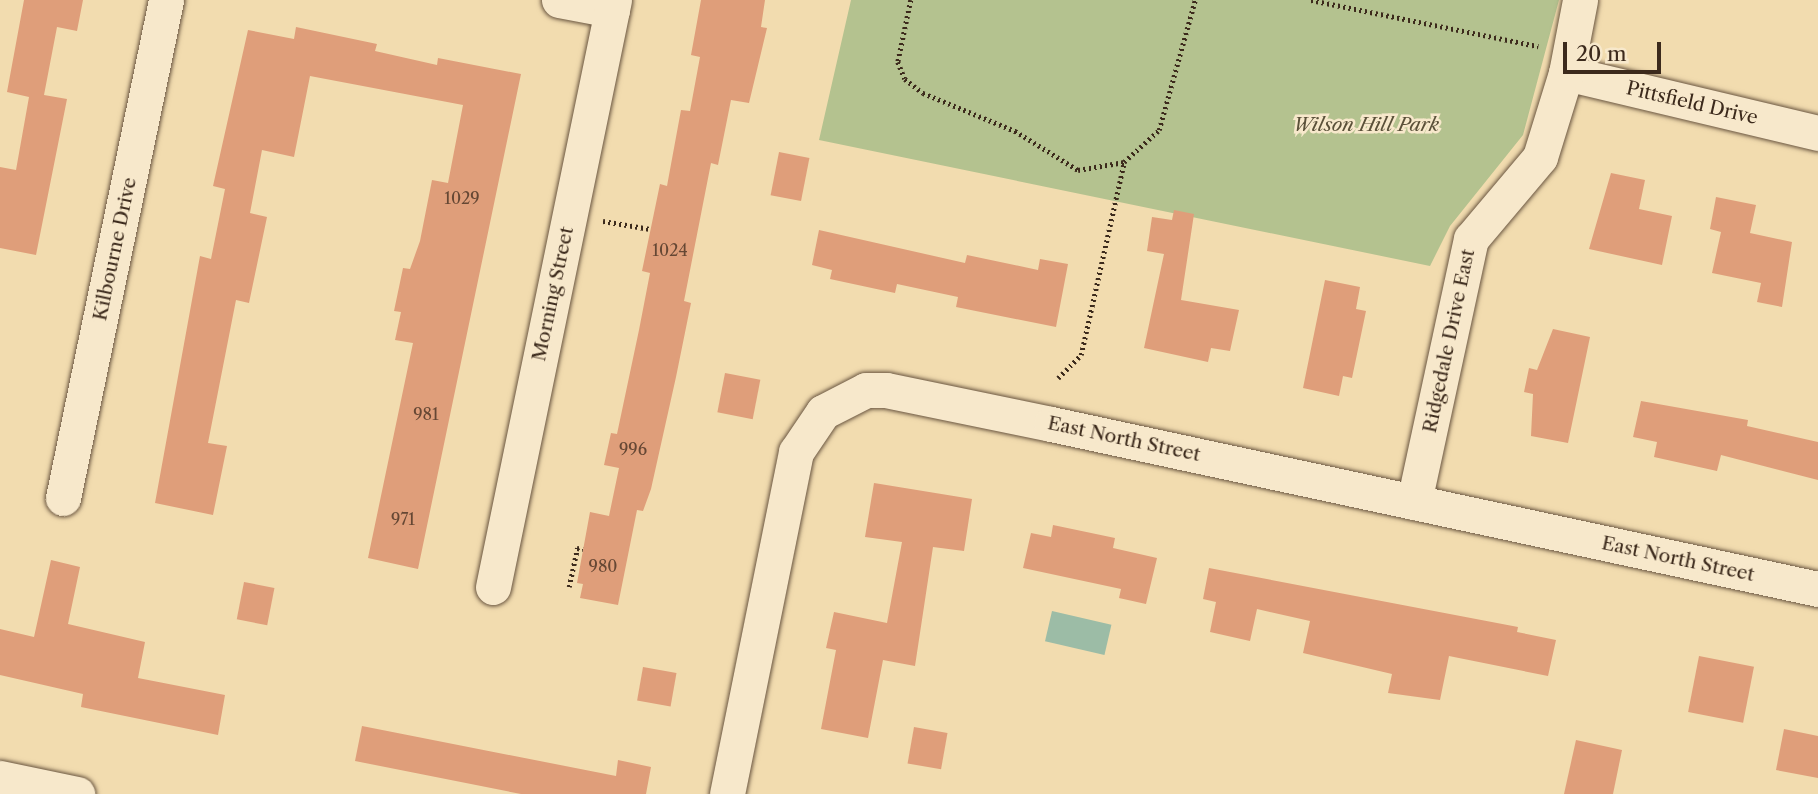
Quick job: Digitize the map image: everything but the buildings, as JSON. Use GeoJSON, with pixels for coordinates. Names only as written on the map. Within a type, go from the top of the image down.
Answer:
{"type":"FeatureCollection","features":[{"type":"Feature","properties":{"kind":"street","name":"Kilbourne Drive"},"geometry":{"type":"LineString","coordinates":[[64,498],[166,0]]}},
{"type":"Feature","properties":{"kind":"street"},"geometry":{"type":"LineString","coordinates":[[559,0],[613,5]]}},
{"type":"Feature","properties":{"kind":"street","name":"Ridgedale Drive East"},"geometry":{"type":"LineString","coordinates":[[1414,502],[1471,239],[1540,157],[1568,63],[1580,0]]}},
{"type":"Feature","properties":{"kind":"street","name":"Morning Street"},"geometry":{"type":"LineString","coordinates":[[493,587],[613,5]]}},
{"type":"Feature","properties":{"kind":"street","name":"Pittsfield Drive"},"geometry":{"type":"LineString","coordinates":[[1568,63],[1818,133]]}},
{"type":"Feature","properties":{"kind":"street","name":"East North Street"},"geometry":{"type":"LineString","coordinates":[[727,794],[796,452],[816,419],[845,397],[886,390],[1818,589]]}},
{"type":"Feature","properties":{"kind":"street"},"geometry":{"type":"LineString","coordinates":[[0,778],[77,794]]}},
{"type":"Feature","properties":{"kind":"path"},"geometry":{"type":"LineString","coordinates":[[911,0],[898,62],[905,79],[923,93],[1015,131],[1078,170],[1124,162],[1159,130],[1195,0]]}},
{"type":"Feature","properties":{"kind":"path"},"geometry":{"type":"LineString","coordinates":[[1311,0],[1568,63]]}},
{"type":"Feature","properties":{"kind":"path"},"geometry":{"type":"LineString","coordinates":[[1058,377],[1081,355],[1124,162]]}},
{"type":"Feature","properties":{"kind":"path"},"geometry":{"type":"LineString","coordinates":[[569,215],[650,229]]}},
{"type":"Feature","properties":{"kind":"path"},"geometry":{"type":"LineString","coordinates":[[569,587],[577,548],[583,549]]}},
{"type":"Feature","properties":{"kind":"green space","name":"Wilson Hill Park"},"geometry":{"type":"Polygon","coordinates":[[[851,0],[1559,0],[1523,135],[1450,226],[1430,266],[819,140],[851,0]]]}},
{"type":"Feature","properties":{"kind":"shaded area"},"geometry":{"type":"Polygon","coordinates":[[[1052,611],[1111,625],[1104,655],[1045,641],[1052,611]]]}}]}
